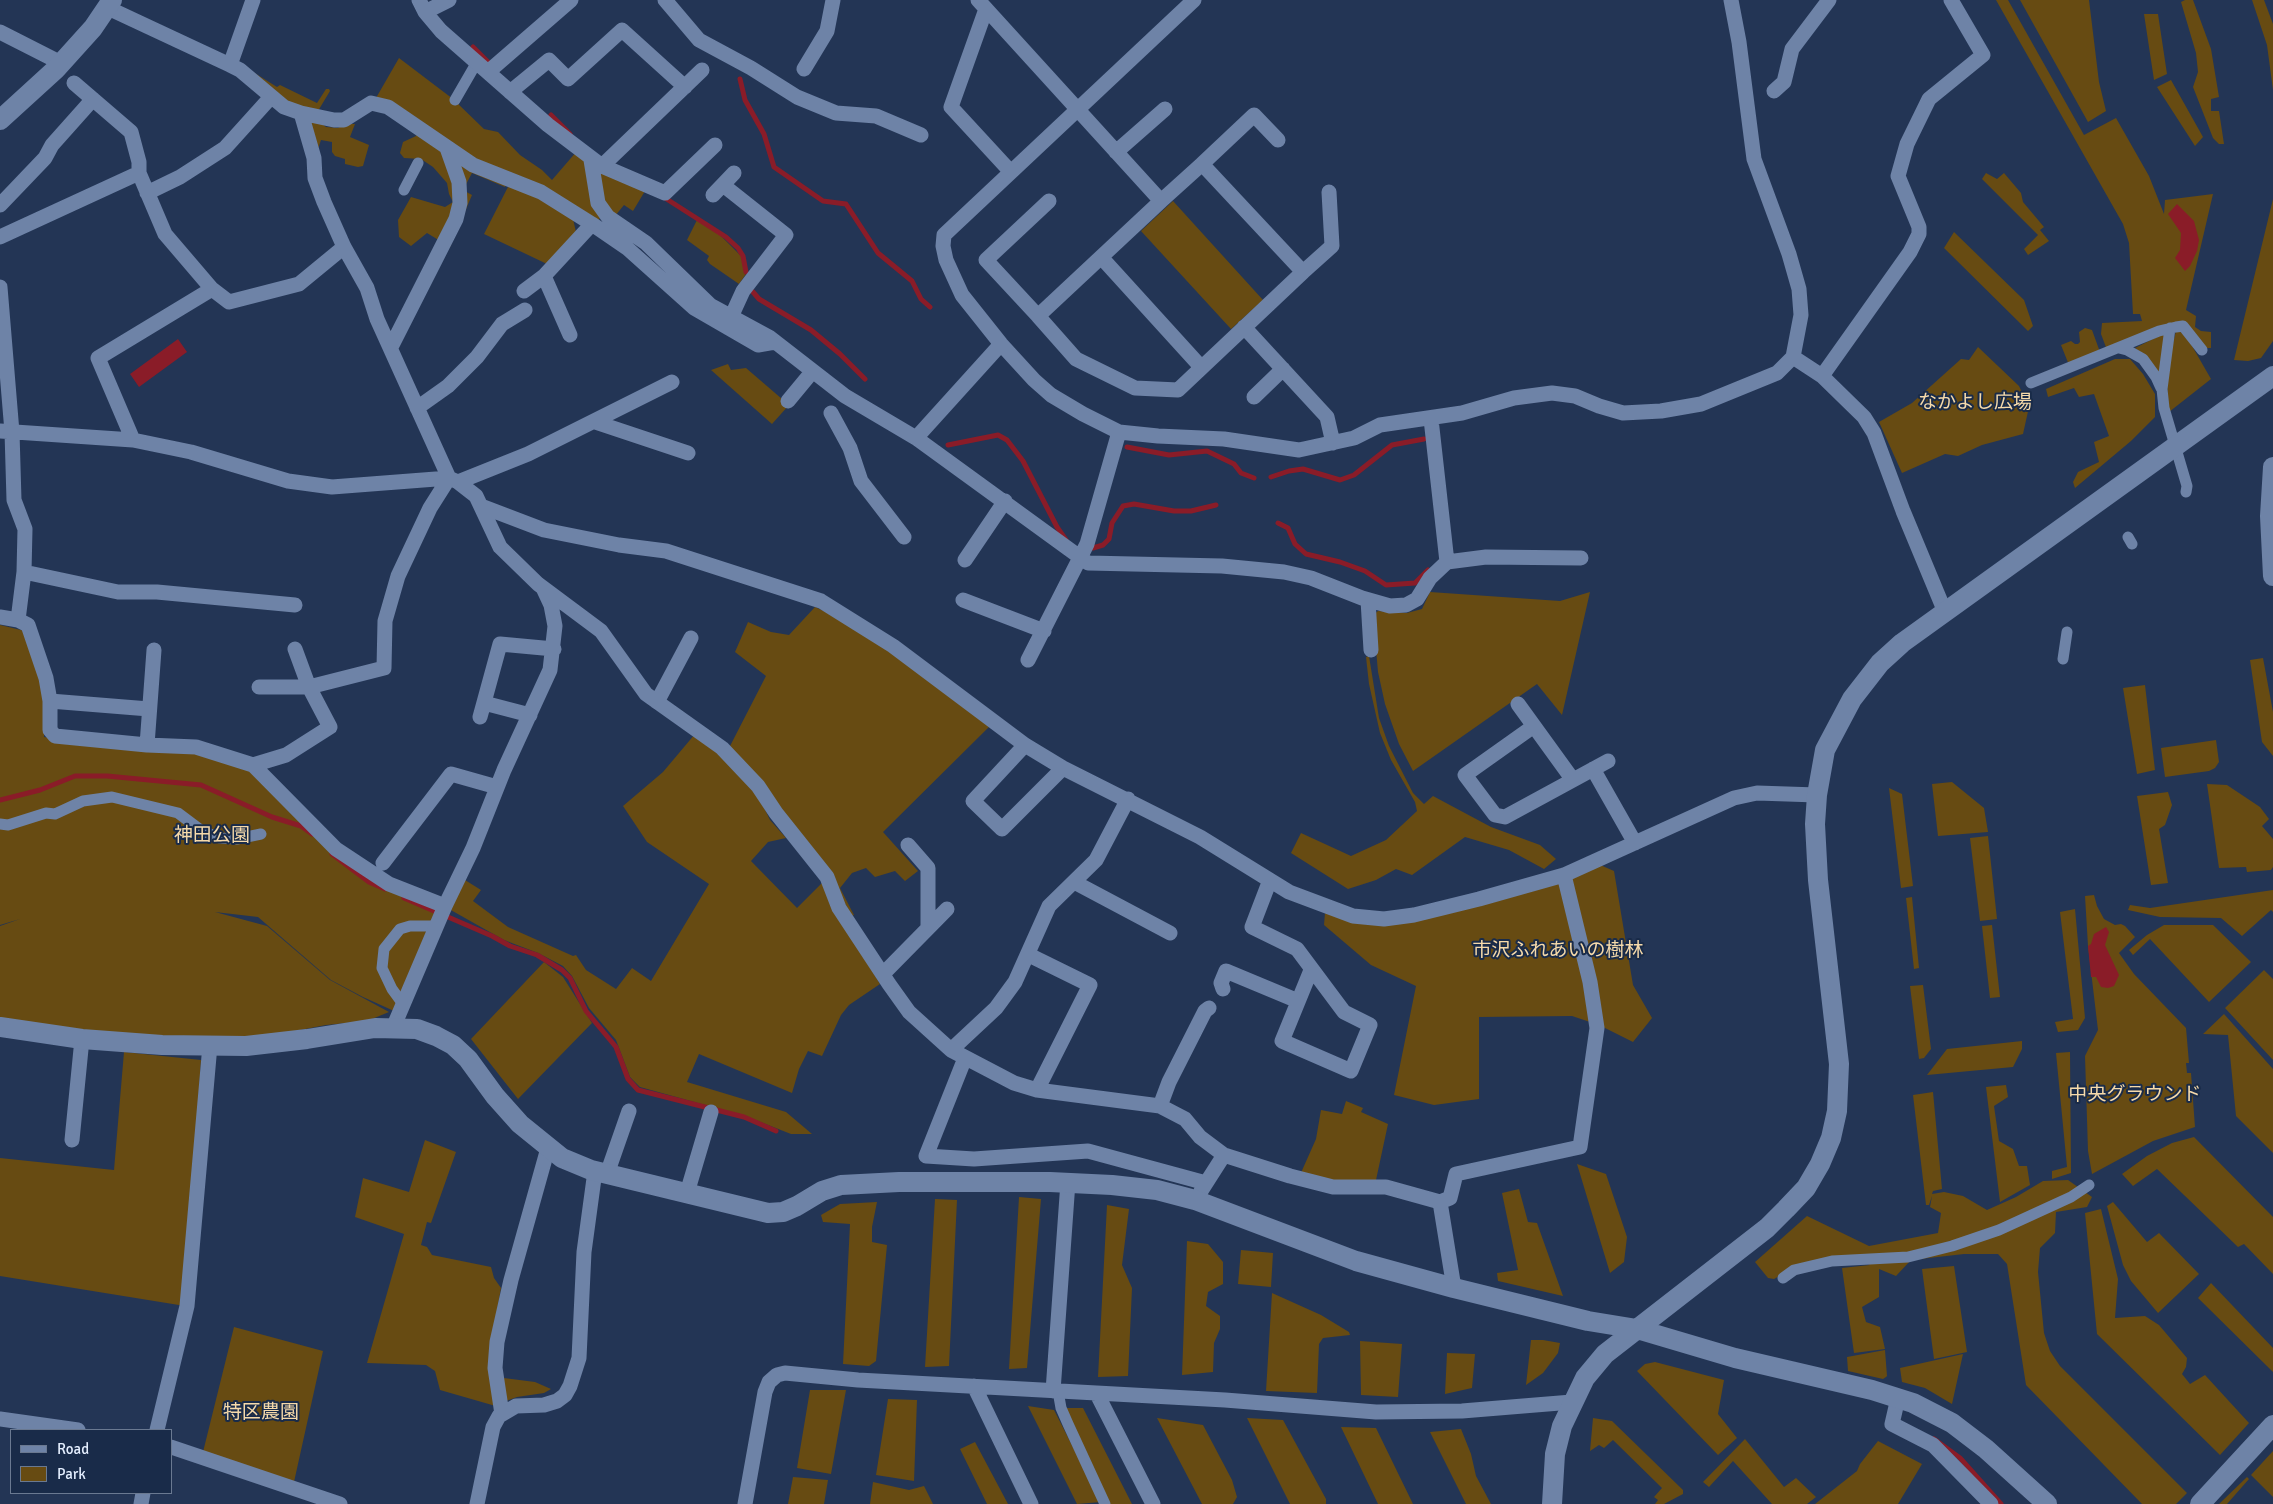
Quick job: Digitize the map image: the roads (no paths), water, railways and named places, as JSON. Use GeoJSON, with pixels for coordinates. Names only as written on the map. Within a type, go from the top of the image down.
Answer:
{"type":"FeatureCollection","features":[{"type":"Feature","properties":{"kind":"street"},"geometry":{"type":"LineString","coordinates":[[230,64],[253,0]]}},
{"type":"Feature","properties":{"kind":"street"},"geometry":{"type":"LineString","coordinates":[[449,0],[422,6],[441,31],[548,125],[597,163],[665,193],[715,145]]}},
{"type":"Feature","properties":{"kind":"street"},"geometry":{"type":"LineString","coordinates":[[455,100],[482,67],[571,0]]}},
{"type":"Feature","properties":{"kind":"street"},"geometry":{"type":"LineString","coordinates":[[665,0],[699,40],[751,68],[797,97],[836,113],[876,116],[921,134]]}},
{"type":"Feature","properties":{"kind":"street"},"geometry":{"type":"LineString","coordinates":[[804,69],[827,31],[833,0]]}},
{"type":"Feature","properties":{"kind":"street"},"geometry":{"type":"LineString","coordinates":[[1194,0],[944,235],[943,246],[946,260],[962,295],[1001,344],[1034,380],[1051,395],[1082,414],[1119,432],[1224,439],[1299,450],[1354,438],[1380,425],[1462,413],[1514,398],[1557,393],[1575,396],[1623,413],[1701,404],[1759,382],[1777,373],[1793,357],[1801,315],[1799,289],[1789,254],[1754,159],[1751,111],[1731,0]]}},
{"type":"Feature","properties":{"kind":"street"},"geometry":{"type":"LineString","coordinates":[[1774,91],[1784,82],[1792,49],[1829,0]]}},
{"type":"Feature","properties":{"kind":"street"},"geometry":{"type":"LineString","coordinates":[[1822,376],[1906,258],[1919,234],[1919,227],[1898,176],[1907,144],[1929,99],[1983,55],[1951,0]]}},
{"type":"Feature","properties":{"kind":"street"},"geometry":{"type":"LineString","coordinates":[[0,120],[56,69],[93,28],[110,4],[230,64],[284,107],[301,113],[334,120],[344,120],[371,103],[388,107],[472,165],[541,192],[592,224],[627,248],[694,308],[758,345],[775,342]]}},
{"type":"Feature","properties":{"kind":"street"},"geometry":{"type":"LineString","coordinates":[[982,4],[1161,201]]}},
{"type":"Feature","properties":{"kind":"street"},"geometry":{"type":"LineString","coordinates":[[982,4],[951,107],[1010,171]]}},
{"type":"Feature","properties":{"kind":"street"},"geometry":{"type":"LineString","coordinates":[[510,92],[549,60],[568,79],[622,30],[684,86]]}},
{"type":"Feature","properties":{"kind":"street"},"geometry":{"type":"LineString","coordinates":[[0,32],[60,63]]}},
{"type":"Feature","properties":{"kind":"street"},"geometry":{"type":"LineString","coordinates":[[702,70],[597,163],[598,202],[608,217],[646,242],[710,304],[732,315],[775,342],[846,396],[916,438],[1088,563],[1232,567],[1284,572],[1311,578],[1368,600],[1390,606],[1406,605],[1418,599],[1430,578],[1447,562],[1486,557],[1581,558]]}},
{"type":"Feature","properties":{"kind":"street"},"geometry":{"type":"LineString","coordinates":[[74,83],[131,132],[139,162],[139,173],[164,234],[212,289],[230,302],[299,284],[344,247]]}},
{"type":"Feature","properties":{"kind":"street"},"geometry":{"type":"LineString","coordinates":[[147,193],[180,177],[224,148],[271,96]]}},
{"type":"Feature","properties":{"kind":"street"},"geometry":{"type":"LineString","coordinates":[[0,205],[45,158],[52,145],[94,99]]}},
{"type":"Feature","properties":{"kind":"street"},"geometry":{"type":"LineString","coordinates":[[1116,152],[1165,109]]}},
{"type":"Feature","properties":{"kind":"street"},"geometry":{"type":"LineString","coordinates":[[301,113],[314,158],[315,178],[344,247],[367,288],[377,319],[417,408],[453,480],[476,496],[500,547],[547,594],[555,626],[554,649],[550,670],[392,1028]]}},
{"type":"Feature","properties":{"kind":"street"},"geometry":{"type":"LineString","coordinates":[[1038,316],[1254,115],[1278,140]]}},
{"type":"Feature","properties":{"kind":"street"},"geometry":{"type":"LineString","coordinates":[[391,347],[456,219],[460,203],[459,182],[447,148]]}},
{"type":"Feature","properties":{"kind":"street"},"geometry":{"type":"LineString","coordinates":[[404,190],[418,163]]}},
{"type":"Feature","properties":{"kind":"street"},"geometry":{"type":"LineString","coordinates":[[1202,164],[1303,272]]}},
{"type":"Feature","properties":{"kind":"street"},"geometry":{"type":"LineString","coordinates":[[0,236],[139,173]]}},
{"type":"Feature","properties":{"kind":"street"},"geometry":{"type":"LineString","coordinates":[[732,315],[742,291],[786,235],[718,190],[734,173]]}},
{"type":"Feature","properties":{"kind":"street"},"geometry":{"type":"LineString","coordinates":[[1049,200],[986,260],[1076,359],[1135,388],[1178,390],[1332,246],[1329,192]]}},
{"type":"Feature","properties":{"kind":"street"},"geometry":{"type":"LineString","coordinates":[[524,291],[544,276],[592,224]]}},
{"type":"Feature","properties":{"kind":"street"},"geometry":{"type":"LineString","coordinates":[[1101,257],[1202,367]]}},
{"type":"Feature","properties":{"kind":"street"},"geometry":{"type":"LineString","coordinates":[[544,276],[570,334]]}},
{"type":"Feature","properties":{"kind":"street"},"geometry":{"type":"LineString","coordinates":[[0,287],[6,432],[14,500],[25,528],[24,572],[18,620]]}},
{"type":"Feature","properties":{"kind":"street"},"geometry":{"type":"LineString","coordinates":[[133,440],[98,358],[212,289]]}},
{"type":"Feature","properties":{"kind":"street"},"geometry":{"type":"LineString","coordinates":[[417,408],[448,386],[477,356],[502,324],[525,310]]}},
{"type":"Feature","properties":{"kind":"street"},"geometry":{"type":"LineString","coordinates":[[2031,384],[2170,328],[2183,326],[2202,350]]}},
{"type":"Feature","properties":{"kind":"street"},"geometry":{"type":"LineString","coordinates":[[1244,327],[1327,417],[1333,443]]}},
{"type":"Feature","properties":{"kind":"street"},"geometry":{"type":"LineString","coordinates":[[2170,328],[2162,389],[2167,420],[2182,475],[2187,486],[2186,492]]}},
{"type":"Feature","properties":{"kind":"street"},"geometry":{"type":"LineString","coordinates":[[916,438],[1001,344]]}},
{"type":"Feature","properties":{"kind":"street"},"geometry":{"type":"LineString","coordinates":[[2119,348],[2127,350],[2142,359],[2156,377],[2162,389]]}},
{"type":"Feature","properties":{"kind":"street"},"geometry":{"type":"LineString","coordinates":[[1793,357],[1822,376],[1864,417],[1874,433],[1903,511],[1945,612]]}},
{"type":"Feature","properties":{"kind":"street"},"geometry":{"type":"LineString","coordinates":[[1254,397],[1283,369]]}},
{"type":"Feature","properties":{"kind":"street"},"geometry":{"type":"LineString","coordinates":[[788,401],[812,372]]}},
{"type":"Feature","properties":{"kind":"street"},"geometry":{"type":"LineString","coordinates":[[1552,1504],[1555,1454],[1562,1426],[1585,1378],[1605,1354],[1766,1228],[1786,1210],[1806,1188],[1820,1164],[1831,1138],[1837,1111],[1839,1064],[1815,848],[1816,795],[1825,750],[1852,699],[1880,663],[1902,643],[2273,376]]}},
{"type":"Feature","properties":{"kind":"street"},"geometry":{"type":"LineString","coordinates":[[6,432],[133,440],[191,452],[288,482],[332,487],[453,480],[528,454],[672,382]]}},
{"type":"Feature","properties":{"kind":"street"},"geometry":{"type":"LineString","coordinates":[[846,396],[826,419],[850,448],[861,481],[904,536]]}},
{"type":"Feature","properties":{"kind":"street"},"geometry":{"type":"LineString","coordinates":[[1431,418],[1447,562]]}},
{"type":"Feature","properties":{"kind":"street"},"geometry":{"type":"LineString","coordinates":[[594,422],[688,454]]}},
{"type":"Feature","properties":{"kind":"street"},"geometry":{"type":"LineString","coordinates":[[1028,660],[1087,544],[1119,432]]}},
{"type":"Feature","properties":{"kind":"street"},"geometry":{"type":"LineString","coordinates":[[2273,467],[2270,516],[2273,576]]}},
{"type":"Feature","properties":{"kind":"street"},"geometry":{"type":"LineString","coordinates":[[259,687],[308,687],[384,668],[385,621],[398,576],[430,508],[453,480]]}},
{"type":"Feature","properties":{"kind":"street"},"geometry":{"type":"LineString","coordinates":[[966,560],[1005,501]]}},
{"type":"Feature","properties":{"kind":"street"},"geometry":{"type":"LineString","coordinates":[[481,506],[544,530],[619,545],[666,551],[821,601],[893,646],[1025,745],[1063,768],[1128,799],[1200,837],[1290,892],[1353,916],[1384,919],[1414,915],[1564,875],[1734,798],[1757,793],[1816,795]]}},
{"type":"Feature","properties":{"kind":"street"},"geometry":{"type":"LineString","coordinates":[[24,572],[118,592],[246,592],[295,606]]}},
{"type":"Feature","properties":{"kind":"street"},"geometry":{"type":"LineString","coordinates":[[538,584],[601,631],[646,694],[730,754],[758,786],[776,813],[827,877],[839,908],[909,1012],[951,1050],[1014,1083],[1037,1090],[1160,1106],[1185,1119],[1200,1137],[1224,1155],[1333,1187],[1386,1187],[1440,1202],[1450,1198],[1456,1174],[1580,1147],[1597,1028],[1583,948],[1564,875]]}},
{"type":"Feature","properties":{"kind":"street"},"geometry":{"type":"LineString","coordinates":[[963,600],[1044,631]]}},
{"type":"Feature","properties":{"kind":"street"},"geometry":{"type":"LineString","coordinates":[[1368,600],[1371,650]]}},
{"type":"Feature","properties":{"kind":"street"},"geometry":{"type":"LineString","coordinates":[[0,616],[18,620],[28,625],[46,678],[50,701],[50,730],[56,736],[196,748],[253,765],[336,849],[379,870],[389,884],[441,915]]}},
{"type":"Feature","properties":{"kind":"street"},"geometry":{"type":"LineString","coordinates":[[2063,659],[2067,632]]}},
{"type":"Feature","properties":{"kind":"street"},"geometry":{"type":"LineString","coordinates":[[657,702],[691,638]]}},
{"type":"Feature","properties":{"kind":"street"},"geometry":{"type":"LineString","coordinates":[[530,715],[482,710],[500,644],[554,649]]}},
{"type":"Feature","properties":{"kind":"street"},"geometry":{"type":"LineString","coordinates":[[253,765],[286,755],[330,727],[308,687],[295,649]]}},
{"type":"Feature","properties":{"kind":"street"},"geometry":{"type":"LineString","coordinates":[[147,745],[154,650]]}},
{"type":"Feature","properties":{"kind":"street"},"geometry":{"type":"LineString","coordinates":[[50,701],[149,709]]}},
{"type":"Feature","properties":{"kind":"street"},"geometry":{"type":"LineString","coordinates":[[1518,704],[1573,780]]}},
{"type":"Feature","properties":{"kind":"street"},"geometry":{"type":"LineString","coordinates":[[1534,726],[1465,774],[1495,815],[1505,817],[1608,761]]}},
{"type":"Feature","properties":{"kind":"street"},"geometry":{"type":"LineString","coordinates":[[1025,745],[973,801],[1002,829],[1063,768]]}},
{"type":"Feature","properties":{"kind":"street"},"geometry":{"type":"LineString","coordinates":[[1594,769],[1635,843]]}},
{"type":"Feature","properties":{"kind":"street"},"geometry":{"type":"LineString","coordinates":[[379,870],[451,774],[497,787]]}},
{"type":"Feature","properties":{"kind":"street"},"geometry":{"type":"LineString","coordinates":[[0,824],[8,825],[46,813],[55,814],[83,801],[112,796],[178,813],[202,831],[220,838],[237,838],[261,834]]}},
{"type":"Feature","properties":{"kind":"street"},"geometry":{"type":"LineString","coordinates":[[951,1050],[996,1008],[1015,982],[1049,906],[1096,860],[1128,799]]}},
{"type":"Feature","properties":{"kind":"street"},"geometry":{"type":"LineString","coordinates":[[908,845],[928,868],[928,926]]}},
{"type":"Feature","properties":{"kind":"street"},"geometry":{"type":"LineString","coordinates":[[1270,880],[1252,928],[1297,949],[1344,1012],[1370,1025],[1352,1071],[1282,1041],[1312,970]]}},
{"type":"Feature","properties":{"kind":"street"},"geometry":{"type":"LineString","coordinates":[[1074,882],[1170,933]]}},
{"type":"Feature","properties":{"kind":"street"},"geometry":{"type":"LineString","coordinates":[[883,974],[946,909]]}},
{"type":"Feature","properties":{"kind":"street"},"geometry":{"type":"LineString","coordinates":[[403,1004],[392,989],[382,968],[384,949],[400,930],[422,925],[441,915]]}},
{"type":"Feature","properties":{"kind":"street"},"geometry":{"type":"LineString","coordinates":[[1028,955],[1090,985],[1037,1090]]}},
{"type":"Feature","properties":{"kind":"street"},"geometry":{"type":"LineString","coordinates":[[1223,989],[1221,983],[1226,970],[1298,1001]]}},
{"type":"Feature","properties":{"kind":"street"},"geometry":{"type":"LineString","coordinates":[[1160,1106],[1169,1082],[1205,1011],[1209,1008]]}},
{"type":"Feature","properties":{"kind":"street"},"geometry":{"type":"LineString","coordinates":[[0,1027],[82,1039],[162,1045],[246,1046],[375,1028],[417,1029],[453,1045],[468,1059],[495,1096],[520,1124],[562,1158],[601,1173],[768,1213],[782,1212],[797,1206],[822,1191],[841,1185],[899,1182],[1068,1182],[1157,1190],[1195,1200],[1356,1261],[1454,1288],[1588,1321],[1637,1329],[1736,1358],[1913,1403],[1952,1423],[1986,1448],[2047,1504]]}},
{"type":"Feature","properties":{"kind":"street"},"geometry":{"type":"LineString","coordinates":[[72,1140],[82,1039]]}},
{"type":"Feature","properties":{"kind":"street"},"geometry":{"type":"LineString","coordinates":[[157,1429],[187,1306],[210,1045]]}},
{"type":"Feature","properties":{"kind":"street"},"geometry":{"type":"LineString","coordinates":[[966,1058],[926,1156],[974,1159],[1088,1151],[1206,1183]]}},
{"type":"Feature","properties":{"kind":"street"},"geometry":{"type":"LineString","coordinates":[[477,1504],[493,1426],[502,1414],[516,1406],[544,1405],[557,1401],[570,1386],[578,1358],[584,1252],[601,1173],[629,1111]]}},
{"type":"Feature","properties":{"kind":"street"},"geometry":{"type":"LineString","coordinates":[[687,1194],[711,1112]]}},
{"type":"Feature","properties":{"kind":"street"},"geometry":{"type":"LineString","coordinates":[[502,1414],[495,1368],[497,1342],[511,1280],[548,1148]]}},
{"type":"Feature","properties":{"kind":"street"},"geometry":{"type":"LineString","coordinates":[[1195,1200],[1224,1155]]}},
{"type":"Feature","properties":{"kind":"street"},"geometry":{"type":"LineString","coordinates":[[1068,1182],[1056,1391],[1065,1416],[1105,1504]]}},
{"type":"Feature","properties":{"kind":"street"},"geometry":{"type":"LineString","coordinates":[[1784,1278],[1794,1270],[1832,1261],[1908,1256],[1952,1246],[1999,1230],[2071,1197],[2089,1185]]}},
{"type":"Feature","properties":{"kind":"street"},"geometry":{"type":"LineString","coordinates":[[1440,1202],[1454,1288]]}},
{"type":"Feature","properties":{"kind":"street"},"geometry":{"type":"LineString","coordinates":[[745,1504],[765,1392],[769,1382],[777,1375],[785,1373],[1376,1412],[1462,1410],[1572,1402]]}},
{"type":"Feature","properties":{"kind":"street"},"geometry":{"type":"LineString","coordinates":[[974,1386],[1031,1504]]}},
{"type":"Feature","properties":{"kind":"street"},"geometry":{"type":"LineString","coordinates":[[1097,1394],[1152,1504]]}},
{"type":"Feature","properties":{"kind":"street"},"geometry":{"type":"LineString","coordinates":[[1898,1398],[1892,1424],[1933,1445],[1991,1504]]}},
{"type":"Feature","properties":{"kind":"street"},"geometry":{"type":"LineString","coordinates":[[0,1419],[71,1429]]}},
{"type":"Feature","properties":{"kind":"street"},"geometry":{"type":"LineString","coordinates":[[2200,1504],[2273,1425]]}},
{"type":"Feature","properties":{"kind":"street"},"geometry":{"type":"LineString","coordinates":[[172,1447],[340,1504]]}},
{"type":"Feature","properties":{"kind":"waterway"},"geometry":{"type":"LineString","coordinates":[[473,47],[488,62]]}},
{"type":"Feature","properties":{"kind":"waterway"},"geometry":{"type":"LineString","coordinates":[[740,79],[745,100],[764,134],[774,167],[823,201],[846,204],[878,253],[912,281],[921,299],[930,307]]}},
{"type":"Feature","properties":{"kind":"waterway"},"geometry":{"type":"LineString","coordinates":[[551,115],[570,134]]}},
{"type":"Feature","properties":{"kind":"waterway"},"geometry":{"type":"LineString","coordinates":[[665,198],[726,237],[738,248],[743,256],[746,272]]}},
{"type":"Feature","properties":{"kind":"waterway"},"geometry":{"type":"LineString","coordinates":[[753,292],[759,299],[811,330],[840,354],[865,379]]}},
{"type":"Feature","properties":{"kind":"waterway"},"geometry":{"type":"LineString","coordinates":[[948,445],[998,435],[1007,440],[1023,461],[1057,527],[1066,540]]}},
{"type":"Feature","properties":{"kind":"waterway"},"geometry":{"type":"LineString","coordinates":[[1271,477],[1303,469],[1340,480],[1354,475],[1392,445],[1424,439]]}},
{"type":"Feature","properties":{"kind":"waterway"},"geometry":{"type":"LineString","coordinates":[[1127,447],[1169,455],[1207,451],[1234,464],[1241,473],[1254,478]]}},
{"type":"Feature","properties":{"kind":"waterway"},"geometry":{"type":"LineString","coordinates":[[1093,548],[1103,545],[1109,539],[1112,523],[1123,506],[1134,504],[1174,511],[1191,511],[1216,505]]}},
{"type":"Feature","properties":{"kind":"waterway"},"geometry":{"type":"LineString","coordinates":[[1278,523],[1288,528],[1295,544],[1306,554],[1340,562],[1365,571],[1386,585],[1415,583],[1428,570]]}},
{"type":"Feature","properties":{"kind":"waterway"},"geometry":{"type":"LineString","coordinates":[[0,800],[40,790],[75,776],[107,776],[201,785],[272,817],[301,826],[312,834]]}},
{"type":"Feature","properties":{"kind":"waterway"},"geometry":{"type":"LineString","coordinates":[[332,854],[369,882],[385,889]]}},
{"type":"Feature","properties":{"kind":"waterway"},"geometry":{"type":"LineString","coordinates":[[404,898],[492,936],[510,946],[537,955],[562,970],[570,978],[586,1011],[616,1047],[628,1079],[638,1090],[744,1117],[776,1131]]}},
{"type":"Feature","properties":{"kind":"waterway"},"geometry":{"type":"LineString","coordinates":[[1934,1439],[1960,1458],[2001,1504]]}},
{"type":"Feature","properties":{"kind":"park label","name":"なかよし広場"},"geometry":{"type":"Point","coordinates":[1975,403]}},
{"type":"Feature","properties":{"kind":"park label","name":"神田公園"},"geometry":{"type":"Point","coordinates":[212,836]}},
{"type":"Feature","properties":{"kind":"park label","name":"市沢ふれあいの樹林"},"geometry":{"type":"Point","coordinates":[1558,951]}},
{"type":"Feature","properties":{"kind":"park label","name":"中央グラウンド"},"geometry":{"type":"Point","coordinates":[2135,1095]}},
{"type":"Feature","properties":{"kind":"park label","name":"特区農園"},"geometry":{"type":"Point","coordinates":[261,1413]}}]}
